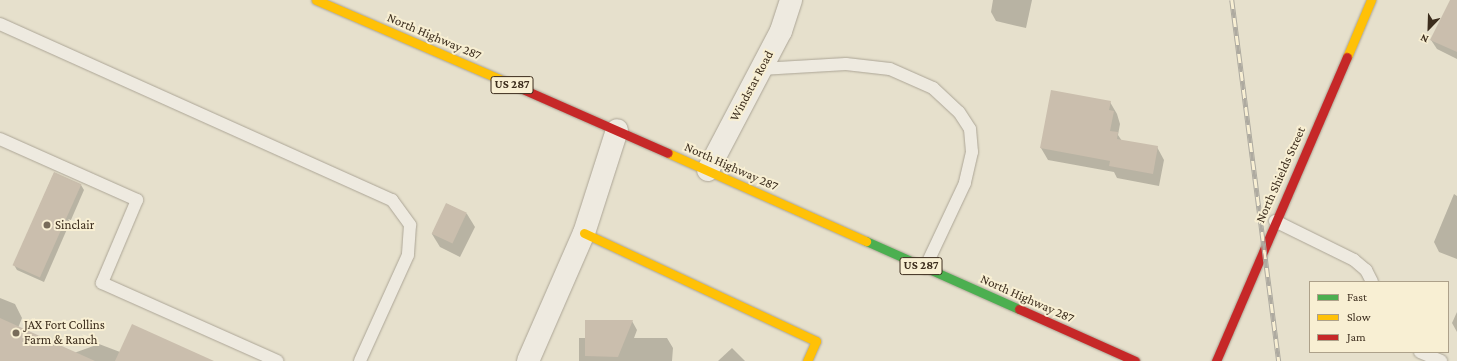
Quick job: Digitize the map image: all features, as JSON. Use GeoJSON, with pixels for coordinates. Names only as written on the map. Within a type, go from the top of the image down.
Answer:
{"type":"FeatureCollection","features":[{"type":"Feature","properties":{"kind":"main road","name":"North Highway 287"},"geometry":{"type":"LineString","coordinates":[[316,0],[708,170],[1135,361]]}},
{"type":"Feature","properties":{"kind":"main road","name":"North Shields Street"},"geometry":{"type":"LineString","coordinates":[[1216,361],[1371,0]]}},
{"type":"Feature","properties":{"kind":"main road"},"geometry":{"type":"LineString","coordinates":[[584,233],[816,341],[807,361]]}},
{"type":"Feature","properties":{"kind":"street","name":"Windstar Road"},"geometry":{"type":"LineString","coordinates":[[708,170],[781,31],[791,0]]}},
{"type":"Feature","properties":{"kind":"street"},"geometry":{"type":"LineString","coordinates":[[528,361],[584,233],[617,130]]}},
{"type":"Feature","properties":{"kind":"lane"},"geometry":{"type":"LineString","coordinates":[[0,24],[392,200],[410,225],[408,256],[360,361]]}},
{"type":"Feature","properties":{"kind":"lane"},"geometry":{"type":"LineString","coordinates":[[761,69],[846,64],[890,69],[933,88],[959,112],[970,129],[972,152],[966,183],[925,268]]}},
{"type":"Feature","properties":{"kind":"lane"},"geometry":{"type":"LineString","coordinates":[[0,139],[137,200],[102,282],[278,361]]}},
{"type":"Feature","properties":{"kind":"lane"},"geometry":{"type":"LineString","coordinates":[[1275,221],[1354,260],[1366,270],[1372,281]]}},
{"type":"Feature","properties":{"kind":"lane"},"geometry":{"type":"LineString","coordinates":[[1422,353],[1441,361]]}},
{"type":"Feature","properties":{"kind":"building"},"geometry":{"type":"Polygon","coordinates":[[[1450,0],[1457,0],[1457,52],[1430,40],[1450,0]]]}},
{"type":"Feature","properties":{"kind":"building"},"geometry":{"type":"Polygon","coordinates":[[[1051,90],[1111,101],[1109,110],[1114,111],[1110,131],[1118,132],[1117,139],[1158,146],[1153,174],[1109,166],[1110,161],[1040,148],[1051,90]]]}},
{"type":"Feature","properties":{"kind":"building","name":"Sinclair"},"geometry":{"type":"Polygon","coordinates":[[[54,172],[81,184],[40,277],[13,265],[54,172]]]}},
{"type":"Feature","properties":{"kind":"building"},"geometry":{"type":"Polygon","coordinates":[[[446,203],[467,213],[452,244],[432,234],[446,203]]]}},
{"type":"Feature","properties":{"kind":"building"},"geometry":{"type":"Polygon","coordinates":[[[0,318],[95,361],[0,361],[0,318]]]}},
{"type":"Feature","properties":{"kind":"building"},"geometry":{"type":"Polygon","coordinates":[[[585,320],[633,320],[618,357],[585,356],[585,320]]]}},
{"type":"Feature","properties":{"kind":"building"},"geometry":{"type":"Polygon","coordinates":[[[132,324],[214,361],[115,361],[132,324]]]}},
{"type":"Feature","properties":{"kind":"railway"},"geometry":{"type":"LineString","coordinates":[[1232,0],[1279,361]]}},
{"type":"Feature","properties":{"kind":"traffic: fast"},"geometry":{"type":"LineString","coordinates":[[866,241],[1019,309]]}},
{"type":"Feature","properties":{"kind":"traffic: slow"},"geometry":{"type":"LineString","coordinates":[[316,0],[511,84]]}},
{"type":"Feature","properties":{"kind":"traffic: slow"},"geometry":{"type":"LineString","coordinates":[[1347,57],[1371,0]]}},
{"type":"Feature","properties":{"kind":"traffic: slow"},"geometry":{"type":"LineString","coordinates":[[668,153],[866,241]]}},
{"type":"Feature","properties":{"kind":"traffic: slow"},"geometry":{"type":"LineString","coordinates":[[584,233],[816,341],[807,361]]}},
{"type":"Feature","properties":{"kind":"traffic: jam"},"geometry":{"type":"LineString","coordinates":[[1216,361],[1347,57]]}},
{"type":"Feature","properties":{"kind":"traffic: jam"},"geometry":{"type":"LineString","coordinates":[[511,84],[668,153]]}},
{"type":"Feature","properties":{"kind":"traffic: jam"},"geometry":{"type":"LineString","coordinates":[[1019,309],[1135,361]]}},
{"type":"Feature","properties":{"kind":"place","name":"Sinclair"},"geometry":{"type":"Point","coordinates":[47,225]}},
{"type":"Feature","properties":{"kind":"place","name":"JAX Fort Collins Farm & Ranch"},"geometry":{"type":"Point","coordinates":[16,333]}}]}
